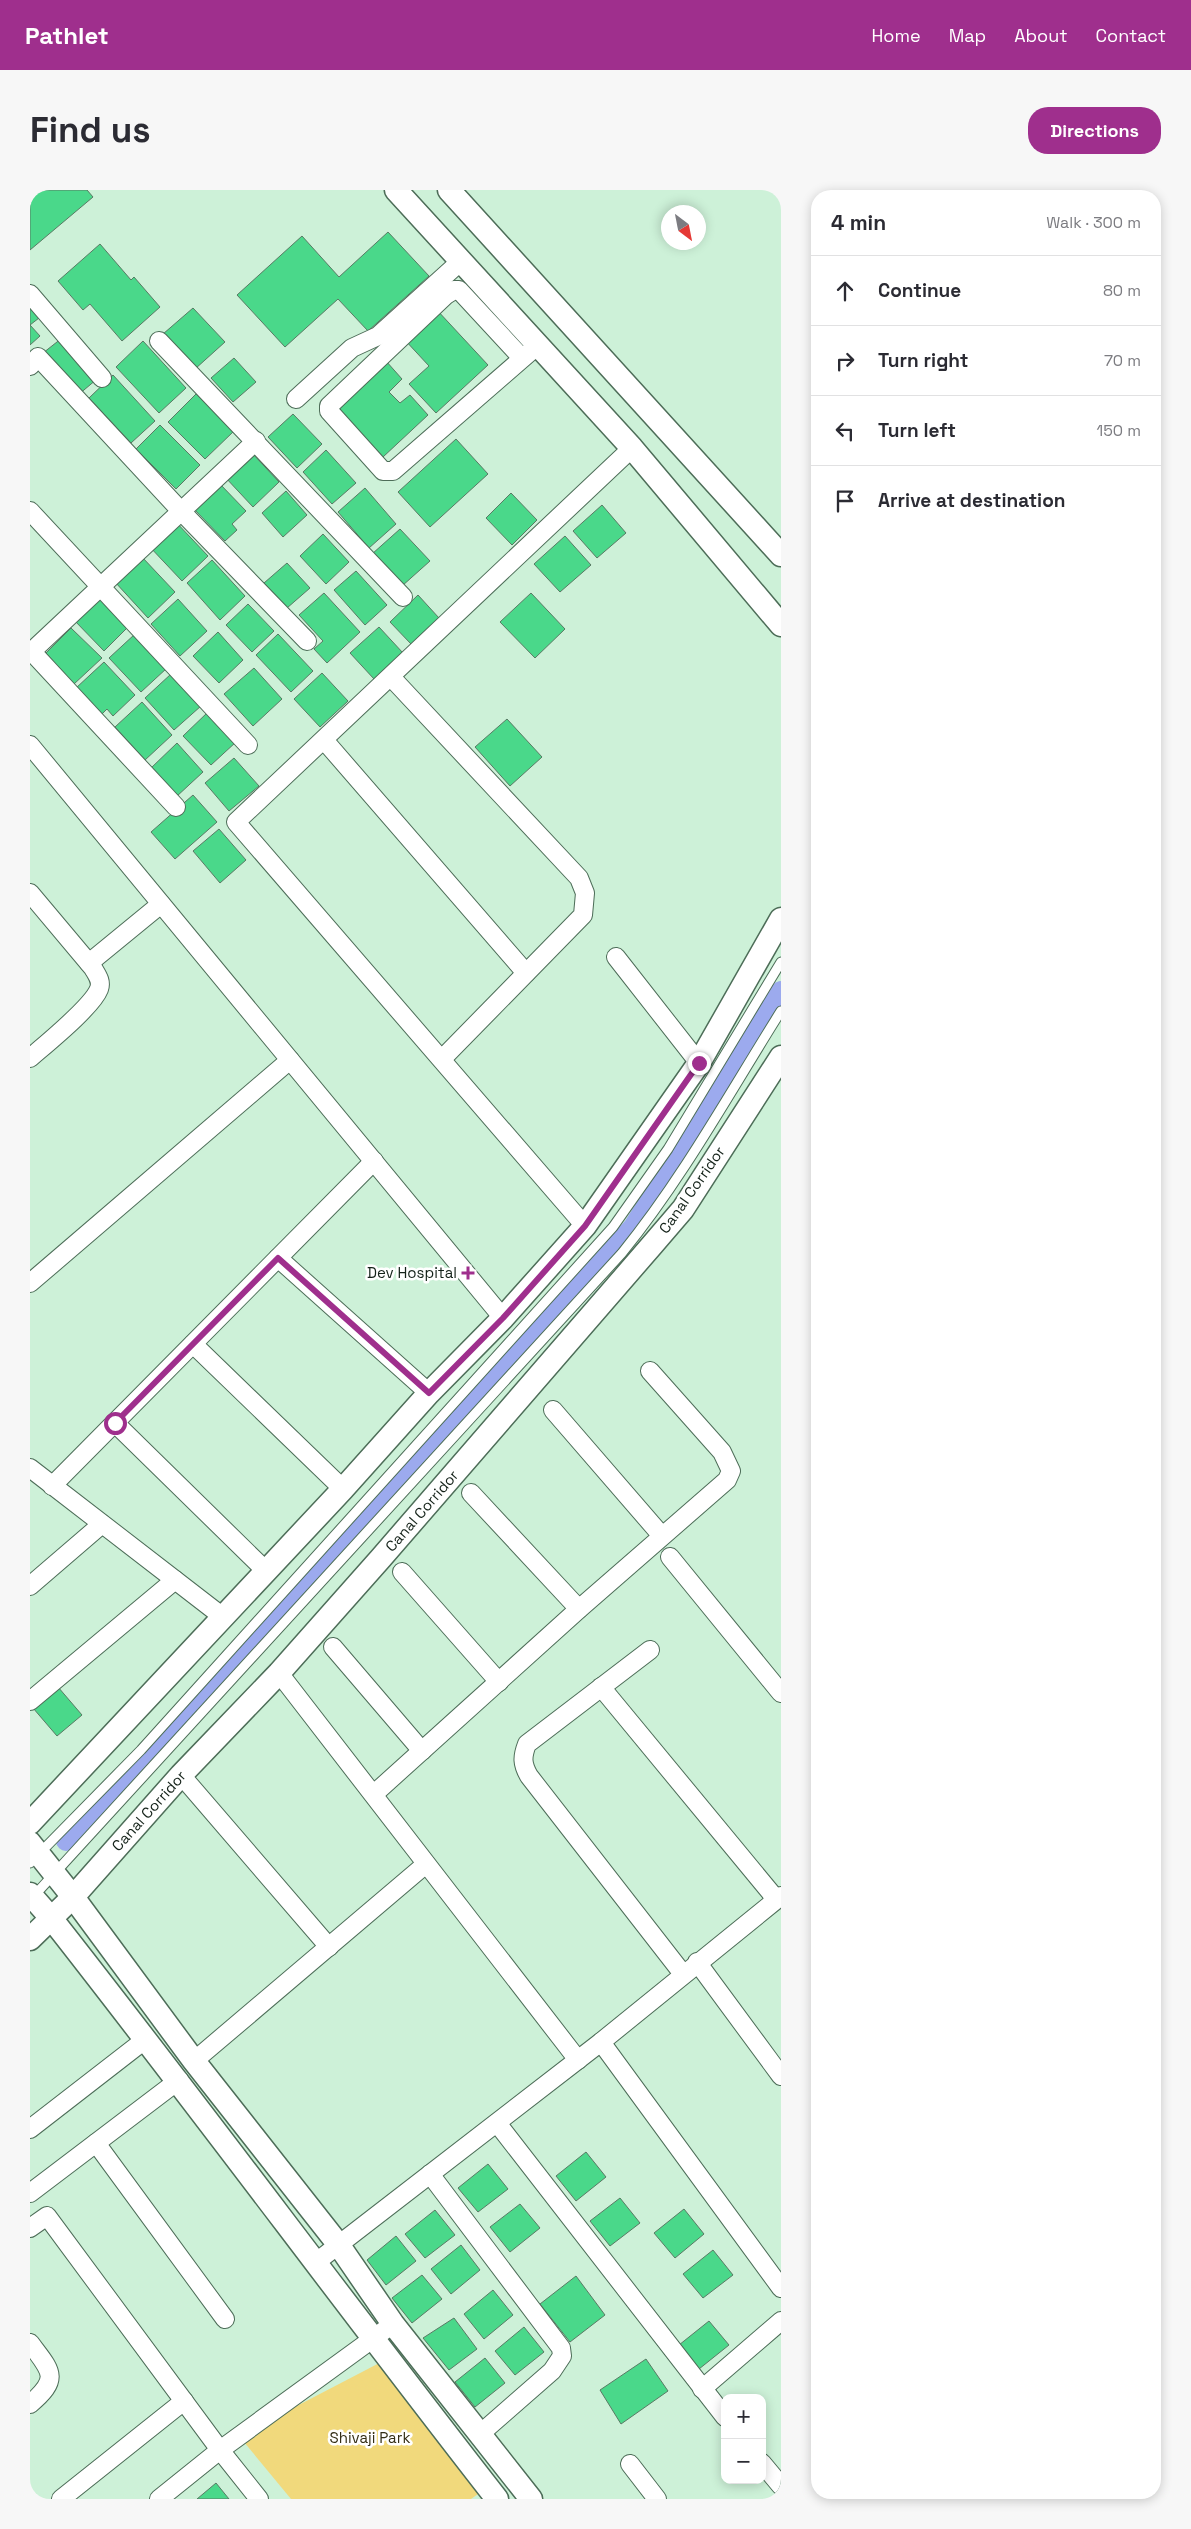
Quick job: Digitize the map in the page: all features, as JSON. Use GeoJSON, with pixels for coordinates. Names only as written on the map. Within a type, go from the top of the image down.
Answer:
{"type":"FeatureCollection","features":[{"type":"Feature","properties":{"kind":"street"},"geometry":{"type":"LineString","coordinates":[[396,190],[461,261],[530,352]]}},
{"type":"Feature","properties":{"kind":"street"},"geometry":{"type":"LineString","coordinates":[[449,190],[781,555]]}},
{"type":"Feature","properties":{"kind":"street"},"geometry":{"type":"LineString","coordinates":[[296,398],[352,348],[378,336],[461,261]]}},
{"type":"Feature","properties":{"kind":"street"},"geometry":{"type":"LineString","coordinates":[[530,352],[393,471],[383,471],[329,411],[329,406],[454,290],[459,290],[530,352],[632,448],[781,625]]}},
{"type":"Feature","properties":{"kind":"street"},"geometry":{"type":"LineString","coordinates":[[30,294],[102,378]]}},
{"type":"Feature","properties":{"kind":"street"},"geometry":{"type":"LineString","coordinates":[[159,341],[403,598]]}},
{"type":"Feature","properties":{"kind":"street"},"geometry":{"type":"LineString","coordinates":[[30,366],[38,358],[180,510],[307,641]]}},
{"type":"Feature","properties":{"kind":"street"},"geometry":{"type":"LineString","coordinates":[[176,807],[31,653],[180,510],[256,441]]}},
{"type":"Feature","properties":{"kind":"street"},"geometry":{"type":"LineString","coordinates":[[585,1226],[236,822],[632,448]]}},
{"type":"Feature","properties":{"kind":"street"},"geometry":{"type":"LineString","coordinates":[[31,513],[248,744]]}},
{"type":"Feature","properties":{"kind":"street"},"geometry":{"type":"LineString","coordinates":[[391,677],[583,884],[585,893],[583,915],[442,1059]]}},
{"type":"Feature","properties":{"kind":"street"},"geometry":{"type":"LineString","coordinates":[[324,740],[526,973]]}},
{"type":"Feature","properties":{"kind":"street"},"geometry":{"type":"LineString","coordinates":[[30,745],[503,1318]]}},
{"type":"Feature","properties":{"kind":"street"},"geometry":{"type":"LineString","coordinates":[[30,893],[89,963],[100,980],[99,990],[88,1004],[30,1058]]}},
{"type":"Feature","properties":{"kind":"street"},"geometry":{"type":"LineString","coordinates":[[89,963],[161,904]]}},
{"type":"Feature","properties":{"kind":"street"},"geometry":{"type":"LineString","coordinates":[[30,1824],[343,1489],[429,1393],[503,1318],[585,1226],[699,1063],[781,919]]}},
{"type":"Feature","properties":{"kind":"street"},"geometry":{"type":"LineString","coordinates":[[616,957],[699,1063]]}},
{"type":"Feature","properties":{"kind":"street","name":"Canal Corridor"},"geometry":{"type":"LineString","coordinates":[[30,1939],[73,1897],[180,1776],[279,1673],[433,1499],[683,1209],[781,1057]]}},
{"type":"Feature","properties":{"kind":"street"},"geometry":{"type":"LineString","coordinates":[[30,1283],[290,1060]]}},
{"type":"Feature","properties":{"kind":"street"},"geometry":{"type":"LineString","coordinates":[[52,1486],[374,1161]]}},
{"type":"Feature","properties":{"kind":"street"},"geometry":{"type":"LineString","coordinates":[[278,1258],[429,1393]]}},
{"type":"Feature","properties":{"kind":"street"},"geometry":{"type":"LineString","coordinates":[[193,1344],[343,1489]]}},
{"type":"Feature","properties":{"kind":"street"},"geometry":{"type":"LineString","coordinates":[[374,1794],[579,1609],[727,1480],[731,1470],[722,1452],[650,1371]]}},
{"type":"Feature","properties":{"kind":"street"},"geometry":{"type":"LineString","coordinates":[[553,1410],[662,1536]]}},
{"type":"Feature","properties":{"kind":"street"},"geometry":{"type":"LineString","coordinates":[[115,1423],[266,1571]]}},
{"type":"Feature","properties":{"kind":"street"},"geometry":{"type":"LineString","coordinates":[[30,1468],[223,1617]]}},
{"type":"Feature","properties":{"kind":"street"},"geometry":{"type":"LineString","coordinates":[[471,1493],[579,1609]]}},
{"type":"Feature","properties":{"kind":"street"},"geometry":{"type":"LineString","coordinates":[[30,1586],[102,1524]]}},
{"type":"Feature","properties":{"kind":"street"},"geometry":{"type":"LineString","coordinates":[[670,1557],[781,1693]]}},
{"type":"Feature","properties":{"kind":"street"},"geometry":{"type":"LineString","coordinates":[[402,1572],[499,1682]]}},
{"type":"Feature","properties":{"kind":"street"},"geometry":{"type":"LineString","coordinates":[[30,1701],[175,1580]]}},
{"type":"Feature","properties":{"kind":"street"},"geometry":{"type":"LineString","coordinates":[[332,1647],[422,1751]]}},
{"type":"Feature","properties":{"kind":"street"},"geometry":{"type":"LineString","coordinates":[[650,1650],[528,1744],[523,1754],[523,1765],[529,1776],[683,1974]]}},
{"type":"Feature","properties":{"kind":"street"},"geometry":{"type":"LineString","coordinates":[[279,1673],[578,2060]]}},
{"type":"Feature","properties":{"kind":"street"},"geometry":{"type":"LineString","coordinates":[[315,2263],[578,2060],[779,1897],[601,1687]]}},
{"type":"Feature","properties":{"kind":"street"},"geometry":{"type":"LineString","coordinates":[[180,1776],[329,1947]]}},
{"type":"Feature","properties":{"kind":"street"},"geometry":{"type":"LineString","coordinates":[[33,1853],[73,1897],[194,2061],[338,2244],[393,2324],[531,2499]]}},
{"type":"Feature","properties":{"kind":"street"},"geometry":{"type":"LineString","coordinates":[[194,2061],[426,1864]]}},
{"type":"Feature","properties":{"kind":"street"},"geometry":{"type":"LineString","coordinates":[[31,1898],[52,1918],[179,2080],[372,2339],[497,2499]]}},
{"type":"Feature","properties":{"kind":"street"},"geometry":{"type":"LineString","coordinates":[[697,1962],[775,2055],[781,2076]]}},
{"type":"Feature","properties":{"kind":"street"},"geometry":{"type":"LineString","coordinates":[[32,2122],[146,2039]]}},
{"type":"Feature","properties":{"kind":"street"},"geometry":{"type":"LineString","coordinates":[[600,2042],[781,2288]]}},
{"type":"Feature","properties":{"kind":"street"},"geometry":{"type":"LineString","coordinates":[[30,2193],[179,2080]]}},
{"type":"Feature","properties":{"kind":"street"},"geometry":{"type":"LineString","coordinates":[[497,2123],[721,2412]]}},
{"type":"Feature","properties":{"kind":"street"},"geometry":{"type":"LineString","coordinates":[[96,2143],[225,2320]]}},
{"type":"Feature","properties":{"kind":"street"},"geometry":{"type":"LineString","coordinates":[[430,2174],[561,2348],[562,2356],[552,2371],[480,2434]]}},
{"type":"Feature","properties":{"kind":"street"},"geometry":{"type":"LineString","coordinates":[[30,2228],[47,2216],[220,2450],[259,2499]]}},
{"type":"Feature","properties":{"kind":"street"},"geometry":{"type":"LineString","coordinates":[[702,2389],[781,2321]]}},
{"type":"Feature","properties":{"kind":"street"},"geometry":{"type":"LineString","coordinates":[[159,2499],[220,2450],[393,2324]]}},
{"type":"Feature","properties":{"kind":"street"},"geometry":{"type":"LineString","coordinates":[[30,2343],[49,2371],[50,2381],[47,2390],[30,2404]]}},
{"type":"Feature","properties":{"kind":"street"},"geometry":{"type":"LineString","coordinates":[[61,2499],[184,2401]]}},
{"type":"Feature","properties":{"kind":"street"},"geometry":{"type":"LineString","coordinates":[[630,2464],[658,2499]]}},
{"type":"Feature","properties":{"kind":"street"},"geometry":{"type":"LineString","coordinates":[[766,2468],[781,2486]]}},
{"type":"Feature","properties":{"kind":"lane"},"geometry":{"type":"LineString","coordinates":[[33,1853],[141,1750],[613,1227],[668,1149],[781,962]]}},
{"type":"Feature","properties":{"kind":"lane"},"geometry":{"type":"LineString","coordinates":[[31,1898],[622,1253],[646,1223],[676,1179],[781,1011]]}},
{"type":"Feature","properties":{"kind":"green space","name":"Shivaji Park"},"geometry":{"type":"Polygon","coordinates":[[[387,2359],[488,2487],[471,2499],[291,2499],[239,2436],[387,2359]]]}},
{"type":"Feature","properties":{"kind":"building"},"geometry":{"type":"Polygon","coordinates":[[[30,190],[87,190],[93,197],[30,250],[30,190]]]}},
{"type":"Feature","properties":{"kind":"building"},"geometry":{"type":"Polygon","coordinates":[[[388,232],[429,276],[368,331],[338,299],[285,347],[237,295],[302,236],[339,277],[388,232]]]}},
{"type":"Feature","properties":{"kind":"building"},"geometry":{"type":"Polygon","coordinates":[[[100,244],[131,280],[134,277],[160,307],[122,341],[90,304],[83,310],[58,281],[100,244]]]}},
{"type":"Feature","properties":{"kind":"building"},"geometry":{"type":"Polygon","coordinates":[[[30,307],[39,318],[30,325],[30,307]]]}},
{"type":"Feature","properties":{"kind":"building"},"geometry":{"type":"Polygon","coordinates":[[[193,308],[225,342],[195,369],[163,334],[193,308]]]}},
{"type":"Feature","properties":{"kind":"building"},"geometry":{"type":"Polygon","coordinates":[[[436,309],[488,365],[436,413],[409,384],[429,366],[404,339],[436,309]]]}},
{"type":"Feature","properties":{"kind":"building"},"geometry":{"type":"Polygon","coordinates":[[[30,325],[40,336],[30,345],[30,325]]]}},
{"type":"Feature","properties":{"kind":"building"},"geometry":{"type":"Polygon","coordinates":[[[62,338],[97,379],[78,395],[43,353],[62,338]]]}},
{"type":"Feature","properties":{"kind":"building"},"geometry":{"type":"Polygon","coordinates":[[[143,341],[186,388],[159,413],[116,367],[143,341]]]}},
{"type":"Feature","properties":{"kind":"building"},"geometry":{"type":"Polygon","coordinates":[[[234,358],[256,382],[233,402],[211,378],[234,358]]]}},
{"type":"Feature","properties":{"kind":"building"},"geometry":{"type":"Polygon","coordinates":[[[386,361],[402,379],[389,392],[400,403],[410,395],[428,415],[383,457],[336,407],[386,361]]]}},
{"type":"Feature","properties":{"kind":"building"},"geometry":{"type":"Polygon","coordinates":[[[113,375],[155,421],[131,443],[89,398],[113,375]]]}},
{"type":"Feature","properties":{"kind":"building"},"geometry":{"type":"Polygon","coordinates":[[[196,394],[234,431],[205,459],[168,422],[196,394]]]}},
{"type":"Feature","properties":{"kind":"building"},"geometry":{"type":"Polygon","coordinates":[[[293,414],[322,444],[297,468],[268,437],[293,414]]]}},
{"type":"Feature","properties":{"kind":"building"},"geometry":{"type":"Polygon","coordinates":[[[160,425],[200,465],[176,489],[136,449],[160,425]]]}},
{"type":"Feature","properties":{"kind":"building"},"geometry":{"type":"Polygon","coordinates":[[[456,439],[488,474],[430,527],[398,492],[456,439]]]}},
{"type":"Feature","properties":{"kind":"building"},"geometry":{"type":"Polygon","coordinates":[[[326,450],[356,483],[332,504],[303,472],[326,450]]]}},
{"type":"Feature","properties":{"kind":"building"},"geometry":{"type":"Polygon","coordinates":[[[252,453],[279,482],[253,507],[225,477],[252,453]]]}},
{"type":"Feature","properties":{"kind":"building"},"geometry":{"type":"Polygon","coordinates":[[[219,483],[246,511],[232,524],[237,530],[225,541],[193,508],[219,483]]]}},
{"type":"Feature","properties":{"kind":"building"},"geometry":{"type":"Polygon","coordinates":[[[365,488],[396,524],[369,548],[338,512],[365,488]]]}},
{"type":"Feature","properties":{"kind":"building"},"geometry":{"type":"Polygon","coordinates":[[[286,491],[307,515],[283,537],[262,513],[286,491]]]}},
{"type":"Feature","properties":{"kind":"building"},"geometry":{"type":"Polygon","coordinates":[[[511,493],[537,520],[512,545],[486,518],[511,493]]]}},
{"type":"Feature","properties":{"kind":"building"},"geometry":{"type":"Polygon","coordinates":[[[602,505],[626,533],[597,558],[573,531],[602,505]]]}},
{"type":"Feature","properties":{"kind":"building"},"geometry":{"type":"Polygon","coordinates":[[[174,520],[208,556],[182,581],[148,545],[174,520]]]}},
{"type":"Feature","properties":{"kind":"building"},"geometry":{"type":"Polygon","coordinates":[[[400,529],[430,561],[402,586],[372,554],[400,529]]]}},
{"type":"Feature","properties":{"kind":"building"},"geometry":{"type":"Polygon","coordinates":[[[323,534],[349,562],[326,584],[300,556],[323,534]]]}},
{"type":"Feature","properties":{"kind":"building"},"geometry":{"type":"Polygon","coordinates":[[[565,536],[591,565],[560,592],[534,564],[565,536]]]}},
{"type":"Feature","properties":{"kind":"building"},"geometry":{"type":"Polygon","coordinates":[[[142,557],[175,592],[148,618],[115,582],[142,557]]]}},
{"type":"Feature","properties":{"kind":"building"},"geometry":{"type":"Polygon","coordinates":[[[212,560],[245,596],[220,620],[187,583],[212,560]]]}},
{"type":"Feature","properties":{"kind":"building"},"geometry":{"type":"Polygon","coordinates":[[[287,563],[310,588],[287,608],[264,583],[287,563]]]}},
{"type":"Feature","properties":{"kind":"building"},"geometry":{"type":"Polygon","coordinates":[[[356,571],[387,605],[365,625],[334,590],[356,571]]]}},
{"type":"Feature","properties":{"kind":"building"},"geometry":{"type":"Polygon","coordinates":[[[324,593],[360,632],[327,663],[314,649],[323,641],[299,615],[324,593]]]}},
{"type":"Feature","properties":{"kind":"building"},"geometry":{"type":"Polygon","coordinates":[[[531,593],[565,629],[535,658],[500,622],[531,593]]]}},
{"type":"Feature","properties":{"kind":"building"},"geometry":{"type":"Polygon","coordinates":[[[418,595],[439,618],[411,644],[390,622],[418,595]]]}},
{"type":"Feature","properties":{"kind":"building"},"geometry":{"type":"Polygon","coordinates":[[[99,597],[128,627],[104,651],[74,620],[99,597]]]}},
{"type":"Feature","properties":{"kind":"building"},"geometry":{"type":"Polygon","coordinates":[[[178,599],[207,631],[180,656],[151,624],[178,599]]]}},
{"type":"Feature","properties":{"kind":"building"},"geometry":{"type":"Polygon","coordinates":[[[248,604],[274,631],[252,652],[226,625],[248,604]]]}},
{"type":"Feature","properties":{"kind":"building"},"geometry":{"type":"Polygon","coordinates":[[[379,627],[403,653],[374,679],[350,653],[379,627]]]}},
{"type":"Feature","properties":{"kind":"building"},"geometry":{"type":"Polygon","coordinates":[[[71,628],[102,658],[74,684],[46,653],[71,628]]]}},
{"type":"Feature","properties":{"kind":"building"},"geometry":{"type":"Polygon","coordinates":[[[218,632],[243,660],[219,683],[193,656],[218,632]]]}},
{"type":"Feature","properties":{"kind":"building"},"geometry":{"type":"Polygon","coordinates":[[[135,634],[167,668],[141,692],[109,658],[135,634]]]}},
{"type":"Feature","properties":{"kind":"building"},"geometry":{"type":"Polygon","coordinates":[[[278,634],[313,671],[291,692],[256,655],[278,634]]]}},
{"type":"Feature","properties":{"kind":"building"},"geometry":{"type":"Polygon","coordinates":[[[104,662],[135,695],[113,716],[107,709],[101,715],[76,688],[104,662]]]}},
{"type":"Feature","properties":{"kind":"building"},"geometry":{"type":"Polygon","coordinates":[[[254,668],[282,699],[253,726],[224,694],[254,668]]]}},
{"type":"Feature","properties":{"kind":"building"},"geometry":{"type":"Polygon","coordinates":[[[322,673],[348,701],[320,727],[294,699],[322,673]]]}},
{"type":"Feature","properties":{"kind":"building"},"geometry":{"type":"Polygon","coordinates":[[[171,674],[201,706],[174,730],[145,698],[171,674]]]}},
{"type":"Feature","properties":{"kind":"building"},"geometry":{"type":"Polygon","coordinates":[[[142,702],[172,735],[145,760],[115,727],[142,702]]]}},
{"type":"Feature","properties":{"kind":"building"},"geometry":{"type":"Polygon","coordinates":[[[208,712],[236,742],[211,765],[183,736],[208,712]]]}},
{"type":"Feature","properties":{"kind":"building"},"geometry":{"type":"Polygon","coordinates":[[[507,719],[542,757],[510,786],[475,747],[507,719]]]}},
{"type":"Feature","properties":{"kind":"building"},"geometry":{"type":"Polygon","coordinates":[[[177,743],[203,772],[176,797],[150,769],[177,743]]]}},
{"type":"Feature","properties":{"kind":"building"},"geometry":{"type":"Polygon","coordinates":[[[234,758],[259,786],[229,811],[205,783],[234,758]]]}},
{"type":"Feature","properties":{"kind":"building"},"geometry":{"type":"Polygon","coordinates":[[[193,795],[217,822],[175,859],[151,832],[193,795]]]}},
{"type":"Feature","properties":{"kind":"building"},"geometry":{"type":"Polygon","coordinates":[[[219,829],[246,860],[220,883],[193,851],[219,829]]]}},
{"type":"Feature","properties":{"kind":"building"},"geometry":{"type":"Polygon","coordinates":[[[58,1687],[82,1715],[57,1736],[33,1708],[58,1687]]]}},
{"type":"Feature","properties":{"kind":"building"},"geometry":{"type":"Polygon","coordinates":[[[586,2152],[606,2177],[576,2201],[556,2176],[586,2152]]]}},
{"type":"Feature","properties":{"kind":"building"},"geometry":{"type":"Polygon","coordinates":[[[488,2164],[508,2189],[478,2212],[458,2188],[488,2164]]]}},
{"type":"Feature","properties":{"kind":"building"},"geometry":{"type":"Polygon","coordinates":[[[620,2198],[640,2223],[610,2246],[590,2221],[620,2198]]]}},
{"type":"Feature","properties":{"kind":"building"},"geometry":{"type":"Polygon","coordinates":[[[520,2204],[540,2228],[510,2252],[490,2227],[520,2204]]]}},
{"type":"Feature","properties":{"kind":"building"},"geometry":{"type":"Polygon","coordinates":[[[684,2209],[704,2234],[675,2258],[654,2233],[684,2209]]]}},
{"type":"Feature","properties":{"kind":"building"},"geometry":{"type":"Polygon","coordinates":[[[435,2210],[455,2235],[425,2258],[405,2234],[435,2210]]]}},
{"type":"Feature","properties":{"kind":"building"},"geometry":{"type":"Polygon","coordinates":[[[396,2236],[416,2261],[386,2285],[367,2260],[396,2236]]]}},
{"type":"Feature","properties":{"kind":"building"},"geometry":{"type":"Polygon","coordinates":[[[461,2245],[480,2270],[451,2294],[431,2269],[461,2245]]]}},
{"type":"Feature","properties":{"kind":"building"},"geometry":{"type":"Polygon","coordinates":[[[713,2250],[733,2275],[703,2298],[683,2274],[713,2250]]]}},
{"type":"Feature","properties":{"kind":"building"},"geometry":{"type":"Polygon","coordinates":[[[422,2275],[442,2299],[412,2323],[392,2298],[422,2275]]]}},
{"type":"Feature","properties":{"kind":"building"},"geometry":{"type":"Polygon","coordinates":[[[576,2276],[605,2315],[570,2342],[540,2304],[576,2276]]]}},
{"type":"Feature","properties":{"kind":"building"},"geometry":{"type":"Polygon","coordinates":[[[493,2290],[513,2315],[484,2339],[464,2314],[493,2290]]]}},
{"type":"Feature","properties":{"kind":"building"},"geometry":{"type":"Polygon","coordinates":[[[454,2318],[477,2349],[449,2370],[423,2338],[454,2318]]]}},
{"type":"Feature","properties":{"kind":"building"},"geometry":{"type":"Polygon","coordinates":[[[709,2321],[729,2345],[699,2369],[679,2345],[709,2321]]]}},
{"type":"Feature","properties":{"kind":"building"},"geometry":{"type":"Polygon","coordinates":[[[524,2327],[544,2352],[515,2375],[495,2351],[524,2327]]]}},
{"type":"Feature","properties":{"kind":"building"},"geometry":{"type":"Polygon","coordinates":[[[485,2358],[505,2383],[475,2407],[455,2382],[485,2358]]]}},
{"type":"Feature","properties":{"kind":"building"},"geometry":{"type":"Polygon","coordinates":[[[646,2359],[668,2391],[621,2424],[600,2390],[646,2359]]]}},
{"type":"Feature","properties":{"kind":"building"},"geometry":{"type":"Polygon","coordinates":[[[216,2483],[229,2499],[197,2499],[216,2483]]]}},
{"type":"Feature","properties":{"kind":"waterway"},"geometry":{"type":"LineString","coordinates":[[66,1841],[633,1227],[781,991]]}},
{"type":"Feature","properties":{"kind":"place","name":"Dev Hospital"},"geometry":{"type":"Point","coordinates":[468,1273]}},
{"type":"Feature","properties":{"kind":"route"},"geometry":{"type":"LineString","coordinates":[[115,1423],[278,1258],[429,1393],[503,1318],[585,1226],[699,1063]]}}]}
